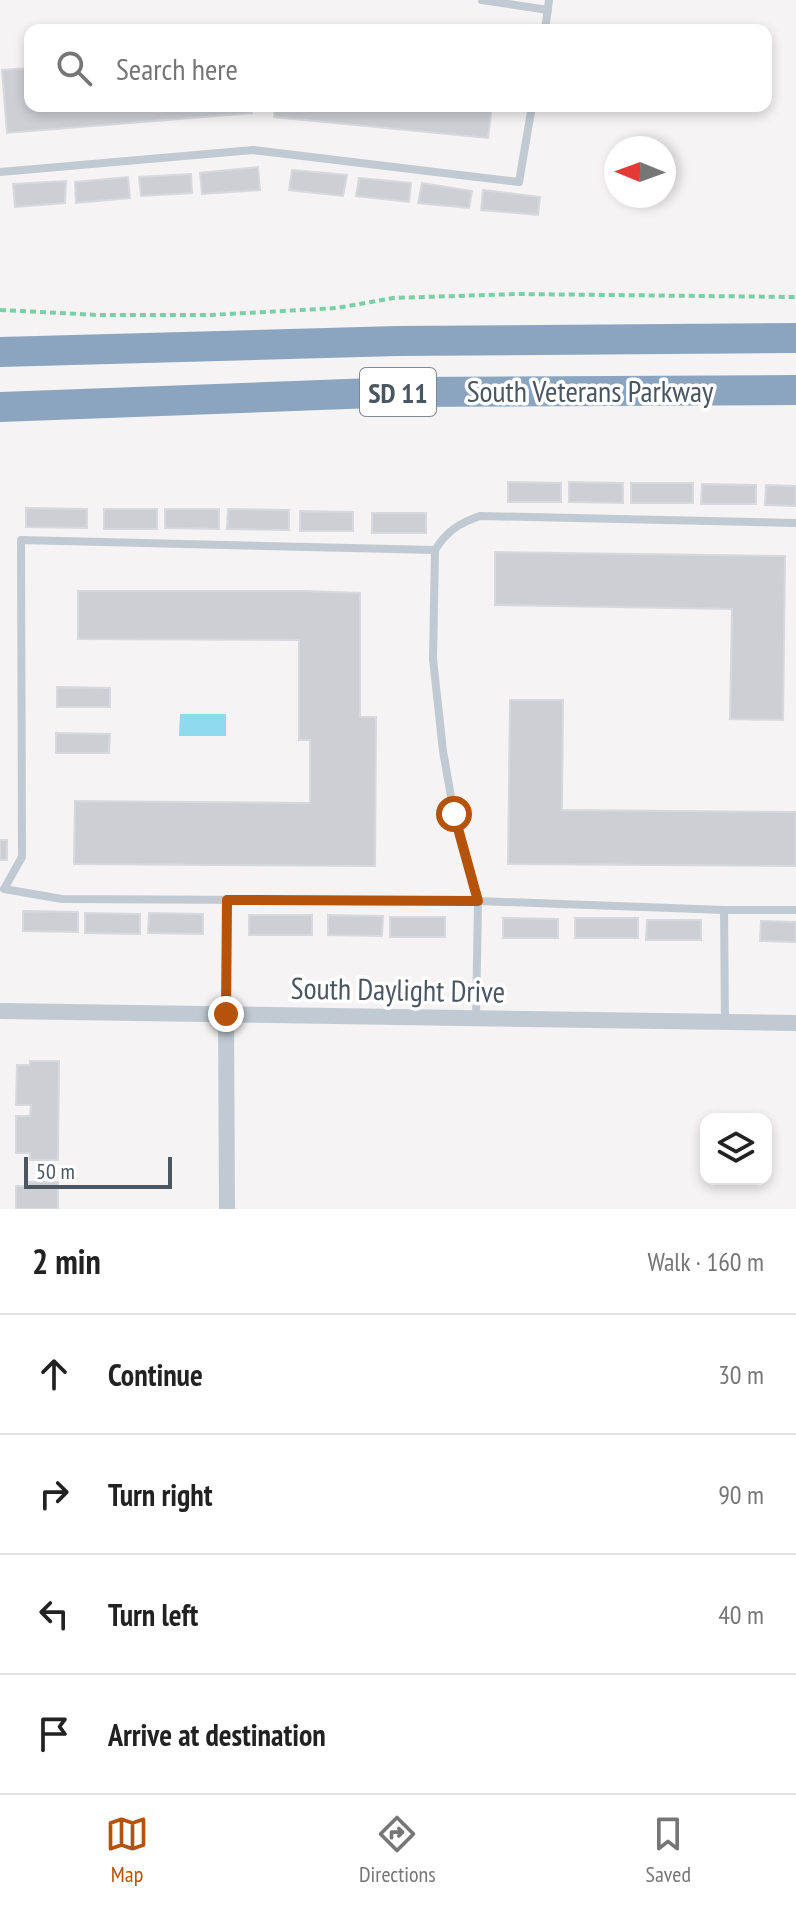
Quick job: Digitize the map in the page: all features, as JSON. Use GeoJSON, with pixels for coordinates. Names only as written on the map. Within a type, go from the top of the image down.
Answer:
{"type":"FeatureCollection","features":[{"type":"Feature","properties":{"kind":"highway","name":"South Veterans Parkway"},"geometry":{"type":"LineString","coordinates":[[0,352],[397,341],[796,338]]}},
{"type":"Feature","properties":{"kind":"highway","name":"South Veterans Parkway"},"geometry":{"type":"LineString","coordinates":[[0,407],[400,392],[796,390]]}},
{"type":"Feature","properties":{"kind":"street","name":"South Daylight Drive"},"geometry":{"type":"LineString","coordinates":[[0,1011],[796,1023]]}},
{"type":"Feature","properties":{"kind":"street"},"geometry":{"type":"LineString","coordinates":[[226,1014],[227,1209]]}},
{"type":"Feature","properties":{"kind":"lane"},"geometry":{"type":"LineString","coordinates":[[482,0],[548,10]]}},
{"type":"Feature","properties":{"kind":"lane"},"geometry":{"type":"LineString","coordinates":[[546,24],[549,0]]}},
{"type":"Feature","properties":{"kind":"lane"},"geometry":{"type":"LineString","coordinates":[[0,172],[253,150],[519,182],[531,112]]}},
{"type":"Feature","properties":{"kind":"lane"},"geometry":{"type":"LineString","coordinates":[[476,1018],[478,901],[454,814],[443,751],[433,659],[435,550],[445,534],[464,521],[480,516],[796,523]]}},
{"type":"Feature","properties":{"kind":"lane"},"geometry":{"type":"LineString","coordinates":[[435,550],[21,540],[22,857],[2,891],[62,899],[478,901],[796,910]]}},
{"type":"Feature","properties":{"kind":"lane"},"geometry":{"type":"LineString","coordinates":[[226,1014],[227,900]]}},
{"type":"Feature","properties":{"kind":"lane"},"geometry":{"type":"LineString","coordinates":[[724,910],[725,1022]]}},
{"type":"Feature","properties":{"kind":"path"},"geometry":{"type":"LineString","coordinates":[[0,310],[98,315],[210,315],[337,308],[393,298],[517,294],[796,297]]}},
{"type":"Feature","properties":{"kind":"water"},"geometry":{"type":"Polygon","coordinates":[[[180,714],[226,714],[226,736],[179,736],[180,714]]]}},
{"type":"Feature","properties":{"kind":"building"},"geometry":{"type":"Polygon","coordinates":[[[24,68],[24,112],[252,113],[7,133],[2,70],[24,68]]]}},
{"type":"Feature","properties":{"kind":"building"},"geometry":{"type":"Polygon","coordinates":[[[274,112],[491,112],[488,138],[274,117],[274,112]]]}},
{"type":"Feature","properties":{"kind":"building"},"geometry":{"type":"Polygon","coordinates":[[[258,167],[260,190],[202,194],[200,173],[258,167]]]}},
{"type":"Feature","properties":{"kind":"building"},"geometry":{"type":"Polygon","coordinates":[[[292,170],[347,175],[343,196],[289,190],[292,170]]]}},
{"type":"Feature","properties":{"kind":"building"},"geometry":{"type":"Polygon","coordinates":[[[191,174],[192,193],[141,196],[139,177],[191,174]]]}},
{"type":"Feature","properties":{"kind":"building"},"geometry":{"type":"Polygon","coordinates":[[[128,177],[130,198],[76,203],[75,182],[128,177]]]}},
{"type":"Feature","properties":{"kind":"building"},"geometry":{"type":"Polygon","coordinates":[[[359,178],[411,183],[409,202],[356,196],[359,178]]]}},
{"type":"Feature","properties":{"kind":"building"},"geometry":{"type":"Polygon","coordinates":[[[66,181],[65,203],[15,207],[13,184],[66,181]]]}},
{"type":"Feature","properties":{"kind":"building"},"geometry":{"type":"Polygon","coordinates":[[[422,183],[472,191],[469,208],[418,203],[422,183]]]}},
{"type":"Feature","properties":{"kind":"building"},"geometry":{"type":"Polygon","coordinates":[[[483,190],[540,197],[538,215],[481,210],[483,190]]]}},
{"type":"Feature","properties":{"kind":"building"},"geometry":{"type":"Polygon","coordinates":[[[508,482],[561,483],[561,502],[508,502],[508,482]]]}},
{"type":"Feature","properties":{"kind":"building"},"geometry":{"type":"Polygon","coordinates":[[[569,482],[623,483],[623,503],[569,502],[569,482]]]}},
{"type":"Feature","properties":{"kind":"building"},"geometry":{"type":"Polygon","coordinates":[[[631,483],[693,483],[693,503],[631,503],[631,483]]]}},
{"type":"Feature","properties":{"kind":"building"},"geometry":{"type":"Polygon","coordinates":[[[702,484],[756,485],[756,504],[701,504],[702,484]]]}},
{"type":"Feature","properties":{"kind":"building"},"geometry":{"type":"Polygon","coordinates":[[[766,485],[796,486],[796,506],[765,505],[766,485]]]}},
{"type":"Feature","properties":{"kind":"building"},"geometry":{"type":"Polygon","coordinates":[[[26,508],[87,509],[87,528],[26,527],[26,508]]]}},
{"type":"Feature","properties":{"kind":"building"},"geometry":{"type":"Polygon","coordinates":[[[104,509],[157,509],[157,529],[104,529],[104,509]]]}},
{"type":"Feature","properties":{"kind":"building"},"geometry":{"type":"Polygon","coordinates":[[[165,509],[219,509],[219,529],[165,528],[165,509]]]}},
{"type":"Feature","properties":{"kind":"building"},"geometry":{"type":"Polygon","coordinates":[[[228,509],[289,510],[289,530],[227,529],[228,509]]]}},
{"type":"Feature","properties":{"kind":"building"},"geometry":{"type":"Polygon","coordinates":[[[300,511],[353,512],[353,531],[300,531],[300,511]]]}},
{"type":"Feature","properties":{"kind":"building"},"geometry":{"type":"Polygon","coordinates":[[[372,513],[426,513],[426,533],[372,533],[372,513]]]}},
{"type":"Feature","properties":{"kind":"building"},"geometry":{"type":"Polygon","coordinates":[[[495,552],[785,556],[783,720],[730,719],[732,609],[495,605],[495,552]]]}},
{"type":"Feature","properties":{"kind":"building"},"geometry":{"type":"Polygon","coordinates":[[[78,591],[360,593],[360,717],[376,717],[375,866],[74,864],[75,801],[310,803],[310,740],[299,740],[299,640],[78,639],[78,591]]]}},
{"type":"Feature","properties":{"kind":"building"},"geometry":{"type":"Polygon","coordinates":[[[57,687],[110,688],[110,707],[57,707],[57,687]]]}},
{"type":"Feature","properties":{"kind":"building"},"geometry":{"type":"Polygon","coordinates":[[[510,700],[563,700],[562,810],[796,812],[796,866],[508,864],[510,700]]]}},
{"type":"Feature","properties":{"kind":"building"},"geometry":{"type":"Polygon","coordinates":[[[56,733],[110,734],[109,753],[56,753],[56,733]]]}},
{"type":"Feature","properties":{"kind":"building"},"geometry":{"type":"Polygon","coordinates":[[[0,840],[7,840],[7,860],[0,860],[0,840]]]}},
{"type":"Feature","properties":{"kind":"building"},"geometry":{"type":"Polygon","coordinates":[[[23,911],[78,912],[78,932],[23,931],[23,911]]]}},
{"type":"Feature","properties":{"kind":"building"},"geometry":{"type":"Polygon","coordinates":[[[85,913],[140,914],[140,934],[85,933],[85,913]]]}},
{"type":"Feature","properties":{"kind":"building"},"geometry":{"type":"Polygon","coordinates":[[[149,913],[203,914],[203,934],[148,933],[149,913]]]}},
{"type":"Feature","properties":{"kind":"building"},"geometry":{"type":"Polygon","coordinates":[[[249,915],[312,915],[312,935],[249,935],[249,915]]]}},
{"type":"Feature","properties":{"kind":"building"},"geometry":{"type":"Polygon","coordinates":[[[328,915],[383,916],[382,936],[328,935],[328,915]]]}},
{"type":"Feature","properties":{"kind":"building"},"geometry":{"type":"Polygon","coordinates":[[[390,917],[445,917],[445,937],[390,937],[390,917]]]}},
{"type":"Feature","properties":{"kind":"building"},"geometry":{"type":"Polygon","coordinates":[[[503,918],[558,919],[558,938],[503,938],[503,918]]]}},
{"type":"Feature","properties":{"kind":"building"},"geometry":{"type":"Polygon","coordinates":[[[575,918],[638,918],[638,938],[575,938],[575,918]]]}},
{"type":"Feature","properties":{"kind":"building"},"geometry":{"type":"Polygon","coordinates":[[[647,920],[701,920],[701,940],[646,940],[647,920]]]}},
{"type":"Feature","properties":{"kind":"building"},"geometry":{"type":"Polygon","coordinates":[[[761,921],[796,922],[796,942],[760,941],[761,921]]]}},
{"type":"Feature","properties":{"kind":"building"},"geometry":{"type":"Polygon","coordinates":[[[30,1061],[59,1061],[58,1160],[30,1160],[30,1153],[16,1153],[16,1116],[30,1116],[31,1105],[16,1105],[17,1065],[30,1065],[30,1061]]]}},
{"type":"Feature","properties":{"kind":"building"},"geometry":{"type":"Polygon","coordinates":[[[29,1182],[58,1182],[58,1209],[16,1209],[16,1186],[29,1186],[29,1182]]]}},
{"type":"Feature","properties":{"kind":"route"},"geometry":{"type":"LineString","coordinates":[[226,1014],[227,900],[478,901],[454,814]]}}]}
